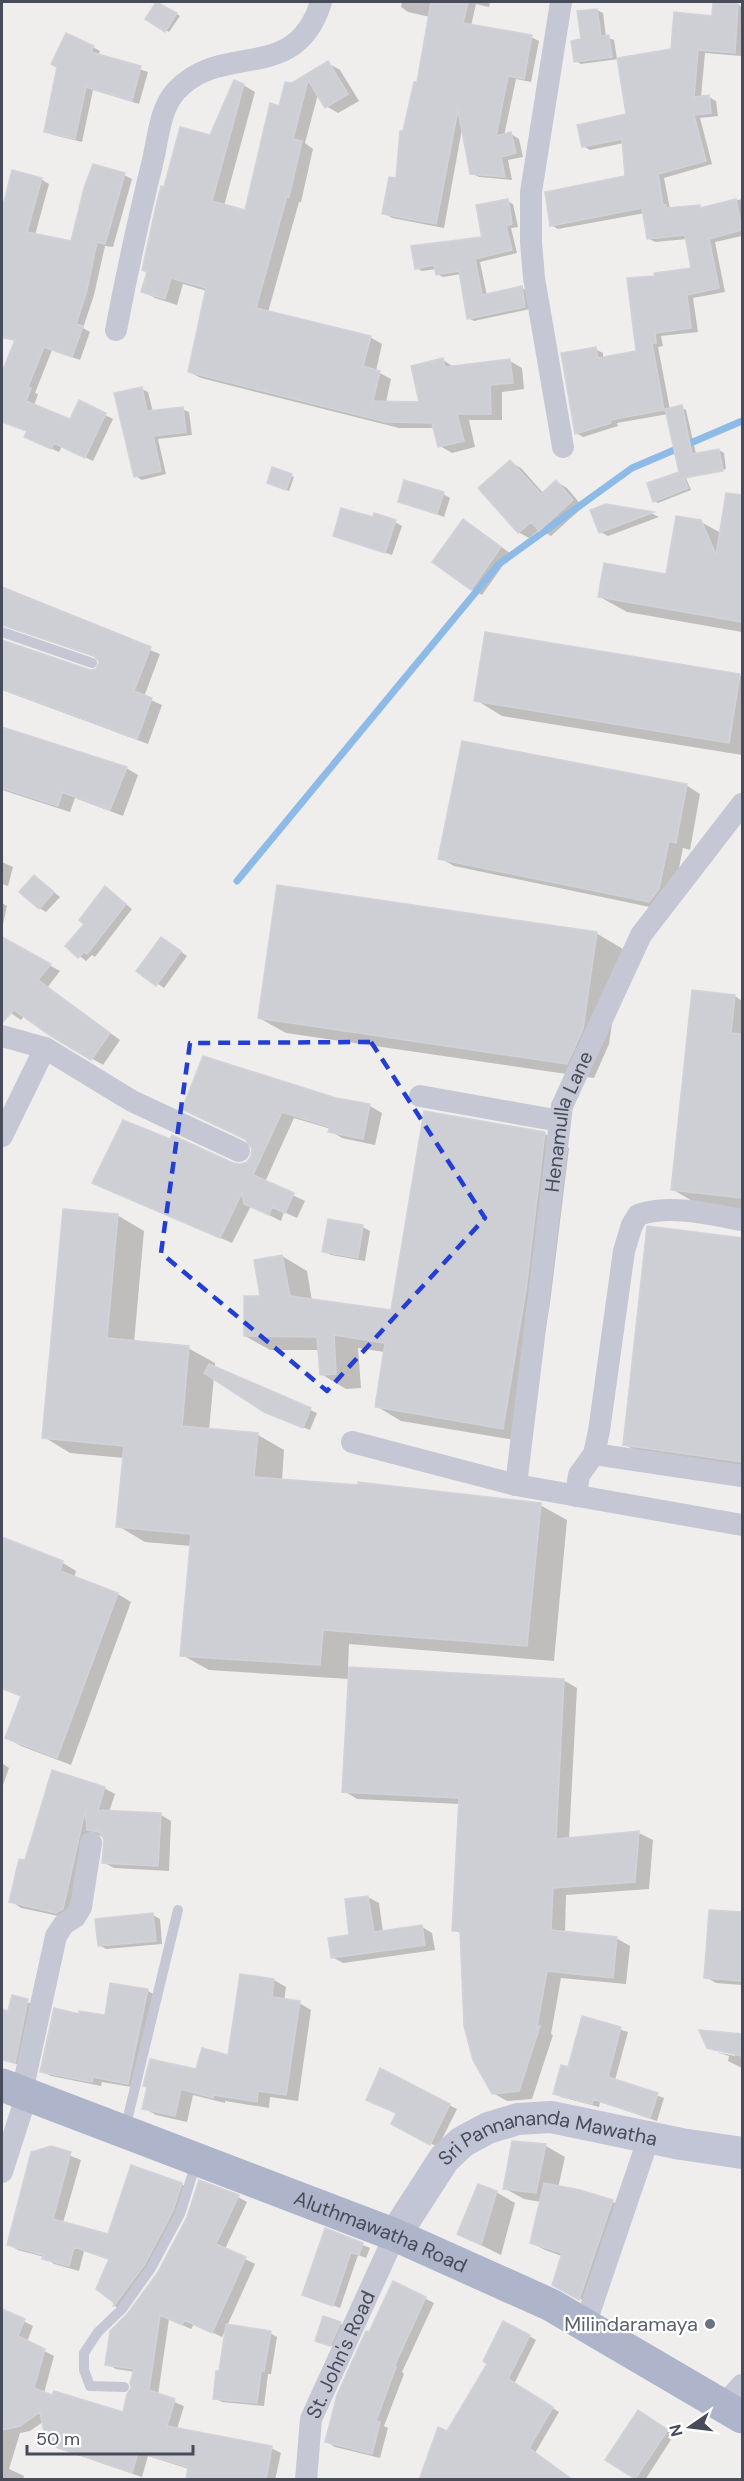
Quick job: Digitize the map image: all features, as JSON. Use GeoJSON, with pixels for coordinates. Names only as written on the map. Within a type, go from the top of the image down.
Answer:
{"type":"FeatureCollection","features":[{"type":"Feature","properties":{"kind":"main road","name":"Aluthmawatha Road"},"geometry":{"type":"LineString","coordinates":[[17,2090],[395,2235],[551,2305],[736,2403]]}},
{"type":"Feature","properties":{"kind":"main road","name":"Sri Pannananda Mawatha"},"geometry":{"type":"LineString","coordinates":[[395,2235],[444,2159],[462,2142],[488,2128],[518,2119],[551,2117],[649,2138],[742,2153]]}},
{"type":"Feature","properties":{"kind":"street"},"geometry":{"type":"LineString","coordinates":[[116,330],[138,219],[163,116],[174,93],[194,75],[226,63],[269,58],[297,44],[315,21],[321,2]]}},
{"type":"Feature","properties":{"kind":"street"},"geometry":{"type":"LineString","coordinates":[[561,2],[531,192],[531,242],[534,278],[563,447]]}},
{"type":"Feature","properties":{"kind":"street","name":"Henamulla Lane"},"geometry":{"type":"LineString","coordinates":[[516,1485],[562,1106],[641,935],[742,804]]}},
{"type":"Feature","properties":{"kind":"street"},"geometry":{"type":"LineString","coordinates":[[2,1036],[45,1048],[132,1101],[239,1151]]}},
{"type":"Feature","properties":{"kind":"street"},"geometry":{"type":"LineString","coordinates":[[2,1136],[45,1048]]}},
{"type":"Feature","properties":{"kind":"street"},"geometry":{"type":"LineString","coordinates":[[420,1096],[560,1121]]}},
{"type":"Feature","properties":{"kind":"street"},"geometry":{"type":"LineString","coordinates":[[576,1496],[579,1475],[594,1454],[624,1251],[638,1215],[654,1210],[703,1213],[742,1220]]}},
{"type":"Feature","properties":{"kind":"street"},"geometry":{"type":"LineString","coordinates":[[352,1442],[516,1485],[742,1525]]}},
{"type":"Feature","properties":{"kind":"street"},"geometry":{"type":"LineString","coordinates":[[594,1454],[742,1476]]}},
{"type":"Feature","properties":{"kind":"street"},"geometry":{"type":"LineString","coordinates":[[2,2172],[17,2090],[44,2002],[56,1936],[64,1924],[75,1917],[81,1907],[91,1843]]}},
{"type":"Feature","properties":{"kind":"street"},"geometry":{"type":"LineString","coordinates":[[585,2325],[649,2138]]}},
{"type":"Feature","properties":{"kind":"street","name":"St. John's Road"},"geometry":{"type":"LineString","coordinates":[[306,2480],[311,2419],[395,2235]]}},
{"type":"Feature","properties":{"kind":"lane"},"geometry":{"type":"LineString","coordinates":[[2,632],[92,663]]}},
{"type":"Feature","properties":{"kind":"lane"},"geometry":{"type":"LineString","coordinates":[[125,2132],[178,1910]]}},
{"type":"Feature","properties":{"kind":"lane"},"geometry":{"type":"LineString","coordinates":[[124,2387],[90,2386],[84,2370],[84,2353],[98,2332],[122,2309],[151,2268],[180,2214],[197,2159]]}},
{"type":"Feature","properties":{"kind":"highlighted area"},"geometry":{"type":"Polygon","coordinates":[[[371,1042],[485,1218],[327,1391],[161,1253],[190,1043],[371,1042]]]}},
{"type":"Feature","properties":{"kind":"building"},"geometry":{"type":"Polygon","coordinates":[[[156,2],[177,13],[165,32],[145,19],[156,2]]]}},
{"type":"Feature","properties":{"kind":"building"},"geometry":{"type":"Polygon","coordinates":[[[431,2],[468,2],[463,23],[532,35],[524,79],[508,76],[496,136],[511,132],[516,153],[501,157],[505,177],[470,174],[458,110],[436,224],[382,214],[389,177],[396,178],[400,131],[403,131],[414,82],[417,82],[431,2]]]}},
{"type":"Feature","properties":{"kind":"building"},"geometry":{"type":"Polygon","coordinates":[[[713,2],[738,3],[735,53],[698,50],[694,97],[709,95],[711,113],[694,115],[706,161],[658,174],[663,205],[666,205],[666,208],[700,205],[700,208],[736,199],[742,230],[709,239],[719,288],[687,295],[691,328],[655,333],[656,343],[652,343],[664,410],[610,420],[611,423],[575,434],[561,353],[596,347],[598,358],[636,351],[627,278],[655,276],[654,273],[691,268],[685,235],[647,239],[642,208],[550,226],[545,192],[625,176],[622,139],[582,147],[577,125],[626,114],[617,58],[671,49],[674,12],[712,16],[713,2]]]}},
{"type":"Feature","properties":{"kind":"building"},"geometry":{"type":"Polygon","coordinates":[[[597,9],[601,36],[609,35],[612,57],[574,62],[571,41],[581,39],[577,11],[597,9]]]}},
{"type":"Feature","properties":{"kind":"building"},"geometry":{"type":"Polygon","coordinates":[[[66,33],[94,46],[91,52],[141,66],[132,101],[86,87],[75,139],[44,132],[57,67],[51,64],[66,33]]]}},
{"type":"Feature","properties":{"kind":"building"},"geometry":{"type":"Polygon","coordinates":[[[328,61],[348,94],[325,108],[308,80],[293,139],[302,141],[289,197],[287,196],[256,308],[371,336],[363,366],[380,371],[373,401],[419,402],[411,366],[443,358],[445,367],[510,359],[513,383],[490,385],[491,414],[457,414],[464,441],[438,447],[432,423],[386,422],[188,372],[206,288],[171,278],[165,299],[141,292],[147,272],[142,270],[156,206],[161,186],[164,187],[180,127],[210,135],[234,80],[244,84],[212,201],[245,210],[270,103],[279,106],[285,82],[292,83],[328,61]]]}},
{"type":"Feature","properties":{"kind":"building"},"geometry":{"type":"Polygon","coordinates":[[[93,164],[125,173],[105,244],[97,242],[87,290],[76,324],[83,326],[72,357],[44,347],[28,387],[31,388],[26,401],[70,419],[79,400],[106,413],[85,458],[54,443],[51,449],[24,437],[27,431],[2,422],[2,372],[15,340],[2,337],[2,210],[12,170],[42,178],[27,232],[71,241],[84,188],[93,164]]]}},
{"type":"Feature","properties":{"kind":"building"},"geometry":{"type":"Polygon","coordinates":[[[508,199],[512,224],[506,226],[512,250],[475,259],[482,295],[522,286],[525,307],[467,319],[459,271],[436,275],[434,265],[415,269],[411,246],[482,237],[481,234],[484,233],[481,233],[476,205],[508,199]]]}},
{"type":"Feature","properties":{"kind":"building"},"geometry":{"type":"Polygon","coordinates":[[[142,387],[147,411],[183,407],[186,432],[153,436],[161,471],[134,477],[114,393],[142,387]]]}},
{"type":"Feature","properties":{"kind":"building"},"geometry":{"type":"Polygon","coordinates":[[[682,405],[692,454],[719,449],[723,471],[684,478],[688,488],[653,502],[647,483],[679,472],[665,409],[682,405]]]}},
{"type":"Feature","properties":{"kind":"building"},"geometry":{"type":"Polygon","coordinates":[[[510,460],[541,494],[556,480],[573,500],[539,531],[531,522],[518,533],[478,488],[510,460]]]}},
{"type":"Feature","properties":{"kind":"building"},"geometry":{"type":"Polygon","coordinates":[[[272,467],[292,474],[286,490],[267,483],[272,467]]]}},
{"type":"Feature","properties":{"kind":"building"},"geometry":{"type":"Polygon","coordinates":[[[404,480],[444,492],[437,514],[398,502],[404,480]]]}},
{"type":"Feature","properties":{"kind":"building"},"geometry":{"type":"Polygon","coordinates":[[[726,493],[742,495],[742,622],[598,597],[604,563],[666,574],[676,516],[701,520],[716,555],[726,493]]]}},
{"type":"Feature","properties":{"kind":"building"},"geometry":{"type":"Polygon","coordinates":[[[606,504],[654,512],[599,533],[590,510],[606,504]]]}},
{"type":"Feature","properties":{"kind":"building"},"geometry":{"type":"Polygon","coordinates":[[[341,508],[373,517],[374,513],[396,520],[385,553],[333,536],[341,508]]]}},
{"type":"Feature","properties":{"kind":"building"},"geometry":{"type":"Polygon","coordinates":[[[463,519],[501,547],[471,590],[432,562],[463,519]]]}},
{"type":"Feature","properties":{"kind":"building"},"geometry":{"type":"Polygon","coordinates":[[[2,587],[151,647],[134,691],[152,698],[137,739],[2,689],[2,640],[90,670],[96,669],[99,662],[94,656],[2,625],[2,587]]]}},
{"type":"Feature","properties":{"kind":"building"},"geometry":{"type":"Polygon","coordinates":[[[485,632],[740,674],[729,743],[474,701],[485,632]]]}},
{"type":"Feature","properties":{"kind":"building"},"geometry":{"type":"Polygon","coordinates":[[[2,727],[127,767],[110,810],[62,792],[58,806],[2,788],[2,727]]]}},
{"type":"Feature","properties":{"kind":"building"},"geometry":{"type":"Polygon","coordinates":[[[462,741],[687,784],[676,843],[669,841],[659,889],[649,902],[438,859],[462,741]]]}},
{"type":"Feature","properties":{"kind":"building"},"geometry":{"type":"Polygon","coordinates":[[[34,875],[54,892],[39,909],[19,892],[34,875]]]}},
{"type":"Feature","properties":{"kind":"building"},"geometry":{"type":"Polygon","coordinates":[[[277,885],[597,932],[583,1029],[567,1064],[258,1018],[277,885]]]}},
{"type":"Feature","properties":{"kind":"building"},"geometry":{"type":"Polygon","coordinates":[[[105,886],[126,904],[87,954],[84,952],[78,958],[65,946],[84,924],[79,920],[105,886]]]}},
{"type":"Feature","properties":{"kind":"building"},"geometry":{"type":"Polygon","coordinates":[[[2,937],[51,964],[38,980],[110,1033],[91,1060],[14,1010],[2,1023],[2,937]]]}},
{"type":"Feature","properties":{"kind":"building"},"geometry":{"type":"Polygon","coordinates":[[[161,937],[181,951],[156,986],[136,971],[161,937]]]}},
{"type":"Feature","properties":{"kind":"building"},"geometry":{"type":"Polygon","coordinates":[[[692,990],[735,995],[731,1033],[742,1034],[742,1198],[671,1190],[692,990]]]}},
{"type":"Feature","properties":{"kind":"building"},"geometry":{"type":"Polygon","coordinates":[[[203,1056],[336,1098],[370,1104],[363,1139],[328,1132],[330,1127],[282,1112],[253,1175],[294,1193],[285,1213],[272,1207],[269,1215],[244,1204],[242,1193],[220,1238],[92,1183],[123,1120],[170,1139],[172,1135],[233,1163],[247,1162],[252,1149],[245,1139],[182,1109],[203,1056]]]}},
{"type":"Feature","properties":{"kind":"building"},"geometry":{"type":"Polygon","coordinates":[[[424,1111],[545,1132],[526,1289],[503,1429],[375,1407],[385,1343],[334,1335],[336,1374],[320,1375],[317,1337],[244,1336],[244,1296],[260,1296],[254,1260],[282,1255],[290,1296],[391,1310],[424,1111]]]}},
{"type":"Feature","properties":{"kind":"building"},"geometry":{"type":"Polygon","coordinates":[[[63,1209],[118,1214],[107,1338],[189,1346],[182,1426],[258,1433],[254,1477],[358,1485],[358,1482],[541,1503],[527,1646],[323,1630],[320,1665],[180,1656],[191,1534],[116,1527],[124,1446],[42,1438],[63,1209]]]}},
{"type":"Feature","properties":{"kind":"building"},"geometry":{"type":"Polygon","coordinates":[[[328,1219],[363,1225],[358,1258],[322,1252],[328,1219]]]}},
{"type":"Feature","properties":{"kind":"building"},"geometry":{"type":"Polygon","coordinates":[[[647,1226],[742,1238],[742,1462],[623,1445],[647,1226]]]}},
{"type":"Feature","properties":{"kind":"building"},"geometry":{"type":"Polygon","coordinates":[[[209,1364],[311,1408],[303,1428],[264,1412],[204,1373],[209,1364]]]}},
{"type":"Feature","properties":{"kind":"building"},"geometry":{"type":"Polygon","coordinates":[[[2,1537],[63,1561],[60,1571],[118,1593],[57,1758],[5,1738],[21,1696],[2,1688],[2,1537]]]}},
{"type":"Feature","properties":{"kind":"building"},"geometry":{"type":"Polygon","coordinates":[[[349,1667],[564,1679],[556,1839],[639,1831],[635,1882],[553,1888],[551,1930],[617,1937],[613,1978],[547,1971],[537,2027],[540,2026],[519,2091],[492,2094],[473,2060],[464,2026],[460,1931],[452,1931],[459,1798],[342,1792],[349,1667]]]}},
{"type":"Feature","properties":{"kind":"building"},"geometry":{"type":"Polygon","coordinates":[[[52,1770],[105,1787],[98,1810],[161,1813],[158,1866],[102,1863],[104,1839],[99,1832],[87,1830],[85,1811],[63,1909],[56,1913],[9,1902],[19,1859],[25,1860],[52,1770]]]}},
{"type":"Feature","properties":{"kind":"building"},"geometry":{"type":"Polygon","coordinates":[[[368,1896],[374,1932],[422,1925],[425,1945],[331,1958],[328,1938],[349,1935],[345,1899],[368,1896]]]}},
{"type":"Feature","properties":{"kind":"building"},"geometry":{"type":"Polygon","coordinates":[[[709,1910],[742,1912],[742,1981],[704,1978],[709,1910]]]}},
{"type":"Feature","properties":{"kind":"building"},"geometry":{"type":"Polygon","coordinates":[[[153,1913],[156,1941],[98,1946],[95,1919],[153,1913]]]}},
{"type":"Feature","properties":{"kind":"building"},"geometry":{"type":"Polygon","coordinates":[[[240,1974],[274,1979],[272,1997],[300,2001],[286,2095],[258,2091],[257,2102],[213,2095],[213,2098],[181,2089],[175,2116],[142,2109],[147,2087],[143,2086],[150,2059],[196,2069],[202,2048],[228,2055],[240,1974]]]}},
{"type":"Feature","properties":{"kind":"building"},"geometry":{"type":"Polygon","coordinates":[[[110,1983],[148,1989],[128,2084],[93,2077],[92,2082],[40,2072],[54,2008],[79,2014],[79,2011],[105,2015],[110,1983]]]}},
{"type":"Feature","properties":{"kind":"building"},"geometry":{"type":"Polygon","coordinates":[[[12,1995],[28,1999],[15,2063],[2,2060],[2,2009],[8,2011],[12,1995]]]}},
{"type":"Feature","properties":{"kind":"building"},"geometry":{"type":"Polygon","coordinates":[[[582,2016],[621,2027],[608,2077],[658,2093],[650,2118],[593,2099],[592,2104],[553,2094],[561,2065],[568,2067],[582,2016]]]}},
{"type":"Feature","properties":{"kind":"building"},"geometry":{"type":"Polygon","coordinates":[[[699,2030],[742,2034],[742,2056],[707,2048],[699,2030]]]}},
{"type":"Feature","properties":{"kind":"building"},"geometry":{"type":"Polygon","coordinates":[[[380,2068],[450,2104],[430,2145],[391,2124],[396,2113],[366,2100],[380,2068]]]}},
{"type":"Feature","properties":{"kind":"building"},"geometry":{"type":"Polygon","coordinates":[[[512,2141],[546,2144],[536,2193],[503,2189],[512,2141]]]}},
{"type":"Feature","properties":{"kind":"building"},"geometry":{"type":"Polygon","coordinates":[[[51,2146],[71,2152],[53,2219],[108,2234],[131,2165],[182,2183],[173,2211],[145,2264],[113,2307],[114,2303],[96,2289],[109,2259],[74,2247],[69,2266],[42,2259],[43,2255],[7,2245],[31,2152],[51,2146]]]}},
{"type":"Feature","properties":{"kind":"building"},"geometry":{"type":"Polygon","coordinates":[[[199,2180],[239,2195],[216,2244],[246,2257],[212,2333],[184,2320],[182,2325],[160,2315],[149,2390],[175,2399],[167,2426],[272,2446],[266,2480],[186,2480],[188,2467],[138,2452],[132,2473],[46,2443],[40,2412],[20,2426],[2,2430],[2,2309],[25,2319],[18,2336],[45,2349],[34,2388],[52,2395],[54,2391],[123,2412],[127,2394],[131,2388],[134,2369],[105,2365],[110,2331],[128,2313],[158,2272],[187,2217],[199,2180]]]}},
{"type":"Feature","properties":{"kind":"building"},"geometry":{"type":"Polygon","coordinates":[[[544,2183],[580,2190],[613,2200],[579,2300],[552,2285],[562,2253],[530,2243],[544,2183]]]}},
{"type":"Feature","properties":{"kind":"building"},"geometry":{"type":"Polygon","coordinates":[[[478,2184],[497,2191],[481,2245],[457,2234],[478,2184]]]}},
{"type":"Feature","properties":{"kind":"building"},"geometry":{"type":"Polygon","coordinates":[[[325,2228],[363,2243],[359,2255],[351,2252],[333,2306],[302,2295],[325,2228]]]}},
{"type":"Feature","properties":{"kind":"building"},"geometry":{"type":"Polygon","coordinates":[[[393,2281],[426,2297],[394,2367],[396,2367],[376,2421],[380,2422],[372,2454],[325,2442],[337,2395],[366,2331],[369,2332],[393,2281]]]}},
{"type":"Feature","properties":{"kind":"building"},"geometry":{"type":"Polygon","coordinates":[[[323,2316],[341,2322],[330,2346],[315,2341],[323,2316]]]}},
{"type":"Feature","properties":{"kind":"building"},"geometry":{"type":"Polygon","coordinates":[[[503,2321],[530,2335],[508,2379],[553,2407],[529,2448],[573,2480],[419,2480],[438,2427],[447,2431],[487,2364],[483,2361],[503,2321]]]}},
{"type":"Feature","properties":{"kind":"building"},"geometry":{"type":"Polygon","coordinates":[[[226,2324],[271,2331],[264,2371],[261,2371],[257,2403],[213,2399],[216,2371],[219,2371],[226,2324]]]}},
{"type":"Feature","properties":{"kind":"building"},"geometry":{"type":"Polygon","coordinates":[[[638,2410],[668,2430],[635,2479],[605,2460],[638,2410]]]}},
{"type":"Feature","properties":{"kind":"waterway"},"geometry":{"type":"LineString","coordinates":[[237,881],[499,564],[632,468],[742,421]]}},
{"type":"Feature","properties":{"kind":"place","name":"Milindaramaya"},"geometry":{"type":"Point","coordinates":[710,2324]}}]}
